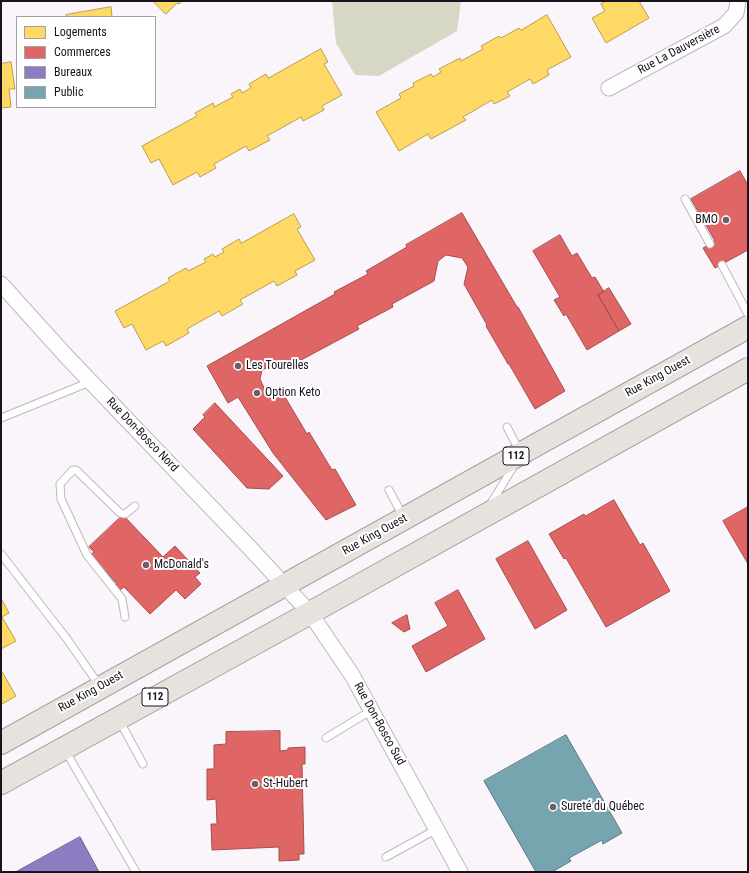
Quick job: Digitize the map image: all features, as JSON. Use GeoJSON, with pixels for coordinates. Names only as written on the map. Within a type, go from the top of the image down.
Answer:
{"type":"FeatureCollection","features":[{"type":"Feature","properties":{"kind":"main road","name":"Rue King Ouest"},"geometry":{"type":"LineString","coordinates":[[1,743],[748,327]]}},
{"type":"Feature","properties":{"kind":"main road","name":"112"},"geometry":{"type":"LineString","coordinates":[[1,783],[748,369]]}},
{"type":"Feature","properties":{"kind":"street","name":"Rue La Dauversière"},"geometry":{"type":"LineString","coordinates":[[609,88],[724,26],[736,13],[738,1]]}},
{"type":"Feature","properties":{"kind":"street","name":"Rue Don-Bosco Nord"},"geometry":{"type":"LineString","coordinates":[[1,284],[90,382],[284,585]]}},
{"type":"Feature","properties":{"kind":"street","name":"Rue Don-Bosco Sud"},"geometry":{"type":"LineString","coordinates":[[284,585],[310,613],[352,675],[460,872]]}},
{"type":"Feature","properties":{"kind":"lane"},"geometry":{"type":"LineString","coordinates":[[685,199],[710,244]]}},
{"type":"Feature","properties":{"kind":"lane"},"geometry":{"type":"LineString","coordinates":[[722,265],[748,314]]}},
{"type":"Feature","properties":{"kind":"lane"},"geometry":{"type":"LineString","coordinates":[[1,418],[90,382]]}},
{"type":"Feature","properties":{"kind":"lane"},"geometry":{"type":"LineString","coordinates":[[483,517],[521,454],[507,427]]}},
{"type":"Feature","properties":{"kind":"lane"},"geometry":{"type":"LineString","coordinates":[[125,617],[122,599],[87,555],[60,499],[60,484],[73,470],[76,470],[120,513],[125,514],[135,506]]}},
{"type":"Feature","properties":{"kind":"lane"},"geometry":{"type":"LineString","coordinates":[[389,490],[404,518]]}},
{"type":"Feature","properties":{"kind":"lane"},"geometry":{"type":"LineString","coordinates":[[1,554],[67,639],[100,687]]}},
{"type":"Feature","properties":{"kind":"lane"},"geometry":{"type":"LineString","coordinates":[[326,738],[372,710]]}},
{"type":"Feature","properties":{"kind":"lane"},"geometry":{"type":"LineString","coordinates":[[118,718],[143,764]]}},
{"type":"Feature","properties":{"kind":"lane"},"geometry":{"type":"LineString","coordinates":[[64,748],[136,872]]}},
{"type":"Feature","properties":{"kind":"lane"},"geometry":{"type":"LineString","coordinates":[[386,857],[437,829]]}},
{"type":"Feature","properties":{"kind":"green space"},"geometry":{"type":"Polygon","coordinates":[[[332,1],[461,1],[457,31],[379,76],[355,75],[336,43],[332,1]]]}},
{"type":"Feature","properties":{"kind":"building: Logements"},"geometry":{"type":"Polygon","coordinates":[[[153,1],[182,1],[179,4],[177,3],[166,14],[153,1]]]}},
{"type":"Feature","properties":{"kind":"building: Logements"},"geometry":{"type":"Polygon","coordinates":[[[607,1],[639,1],[649,18],[606,43],[592,18],[605,11],[601,4],[607,1]]]}},
{"type":"Feature","properties":{"kind":"building: Logements"},"geometry":{"type":"Polygon","coordinates":[[[111,7],[112,16],[66,16],[111,7]]]}},
{"type":"Feature","properties":{"kind":"building: Logements"},"geometry":{"type":"Polygon","coordinates":[[[547,15],[571,57],[547,70],[549,75],[533,84],[530,79],[507,92],[510,96],[494,104],[492,100],[463,117],[466,120],[431,139],[428,134],[399,151],[376,112],[401,98],[399,94],[414,86],[413,83],[431,74],[433,77],[441,72],[439,69],[460,58],[461,61],[483,49],[481,46],[499,36],[501,38],[519,28],[521,30],[547,15]]]}},
{"type":"Feature","properties":{"kind":"building: Logements"},"geometry":{"type":"Polygon","coordinates":[[[321,49],[328,62],[324,64],[342,95],[322,106],[324,110],[303,121],[301,117],[267,136],[270,140],[249,151],[246,146],[214,164],[216,168],[200,177],[197,172],[173,185],[159,159],[151,163],[142,146],[197,116],[195,113],[213,103],[214,107],[233,97],[231,94],[240,89],[242,93],[251,88],[249,84],[266,74],[268,78],[321,49]]]}},
{"type":"Feature","properties":{"kind":"building: Logements"},"geometry":{"type":"Polygon","coordinates":[[[11,62],[15,89],[9,89],[11,107],[1,108],[1,64],[11,62]]]}},
{"type":"Feature","properties":{"kind":"building: Logements"},"geometry":{"type":"Polygon","coordinates":[[[294,214],[301,227],[297,229],[315,260],[295,271],[297,275],[277,286],[274,281],[240,300],[243,304],[222,316],[219,311],[187,329],[189,333],[166,346],[163,341],[146,350],[132,324],[124,328],[115,311],[170,281],[168,278],[186,268],[188,271],[206,262],[204,259],[213,254],[215,257],[224,252],[222,249],[239,239],[241,243],[294,214]]]}},
{"type":"Feature","properties":{"kind":"building: Logements"},"geometry":{"type":"Polygon","coordinates":[[[1,598],[9,613],[2,617],[16,641],[1,649],[1,598]]]}},
{"type":"Feature","properties":{"kind":"building: Logements"},"geometry":{"type":"Polygon","coordinates":[[[1,670],[16,696],[2,704],[1,702],[1,670]]]}},
{"type":"Feature","properties":{"kind":"building: Commerces","name":"BMO"},"geometry":{"type":"Polygon","coordinates":[[[740,171],[748,185],[748,250],[715,268],[703,248],[715,241],[691,199],[740,171]]]}},
{"type":"Feature","properties":{"kind":"building: Commerces","name":"Les Tourelles"},"geometry":{"type":"Polygon","coordinates":[[[462,213],[518,307],[565,391],[535,409],[486,326],[487,325],[464,284],[468,267],[462,258],[446,255],[438,261],[434,281],[392,304],[393,307],[357,326],[359,329],[288,367],[275,364],[262,370],[260,379],[266,392],[285,397],[307,434],[309,432],[332,470],[335,469],[356,505],[326,520],[273,453],[238,397],[228,403],[207,366],[335,294],[334,292],[368,274],[366,271],[407,247],[406,245],[462,213]]]}},
{"type":"Feature","properties":{"kind":"building: Commerces"},"geometry":{"type":"Polygon","coordinates":[[[560,235],[572,256],[577,253],[592,278],[595,277],[604,292],[598,295],[619,331],[587,350],[566,314],[564,316],[554,300],[560,297],[533,251],[560,235]]]}},
{"type":"Feature","properties":{"kind":"building: Commerces"},"geometry":{"type":"Polygon","coordinates":[[[609,288],[631,324],[619,331],[598,295],[609,288]]]}},
{"type":"Feature","properties":{"kind":"building: Commerces"},"geometry":{"type":"Polygon","coordinates":[[[215,403],[283,476],[269,489],[247,488],[193,429],[205,417],[203,415],[215,403]]]}},
{"type":"Feature","properties":{"kind":"building: Commerces"},"geometry":{"type":"Polygon","coordinates":[[[614,500],[640,545],[643,543],[670,591],[606,627],[566,558],[564,559],[549,534],[584,514],[585,516],[614,500]]]}},
{"type":"Feature","properties":{"kind":"building: Commerces"},"geometry":{"type":"Polygon","coordinates":[[[748,507],[748,564],[723,521],[748,507]]]}},
{"type":"Feature","properties":{"kind":"building: Commerces","name":"McDonald's"},"geometry":{"type":"Polygon","coordinates":[[[123,515],[163,557],[175,546],[200,573],[195,577],[201,584],[185,599],[176,590],[150,614],[124,587],[120,590],[116,585],[117,584],[90,555],[94,552],[89,547],[123,515]]]}},
{"type":"Feature","properties":{"kind":"building: Commerces"},"geometry":{"type":"Polygon","coordinates":[[[528,541],[567,610],[535,629],[496,559],[528,541]]]}},
{"type":"Feature","properties":{"kind":"building: Commerces"},"geometry":{"type":"Polygon","coordinates":[[[458,590],[485,639],[426,672],[412,646],[448,626],[435,603],[458,590]]]}},
{"type":"Feature","properties":{"kind":"building: Commerces"},"geometry":{"type":"Polygon","coordinates":[[[407,615],[410,629],[404,632],[392,623],[407,615]]]}},
{"type":"Feature","properties":{"kind":"building: Commerces","name":"St-Hubert"},"geometry":{"type":"Polygon","coordinates":[[[280,731],[280,751],[288,750],[288,748],[305,747],[305,764],[302,764],[304,854],[299,854],[299,860],[279,861],[279,847],[212,850],[211,824],[217,824],[216,799],[207,800],[207,769],[214,769],[214,745],[226,744],[226,732],[280,731]]]}},
{"type":"Feature","properties":{"kind":"building: Bureaux"},"geometry":{"type":"Polygon","coordinates":[[[80,837],[99,872],[16,872],[80,837]]]}},
{"type":"Feature","properties":{"kind":"building: Public","name":"Sureté du Québec"},"geometry":{"type":"Polygon","coordinates":[[[566,735],[622,833],[603,844],[602,840],[569,858],[571,861],[552,872],[536,872],[484,781],[566,735]]]}},
{"type":"Feature","properties":{"kind":"place","name":"BMO"},"geometry":{"type":"Point","coordinates":[726,220]}},
{"type":"Feature","properties":{"kind":"place","name":"Les Tourelles"},"geometry":{"type":"Point","coordinates":[238,366]}},
{"type":"Feature","properties":{"kind":"place","name":"Option Keto"},"geometry":{"type":"Point","coordinates":[257,393]}},
{"type":"Feature","properties":{"kind":"place","name":"McDonald's"},"geometry":{"type":"Point","coordinates":[146,565]}},
{"type":"Feature","properties":{"kind":"place","name":"St-Hubert"},"geometry":{"type":"Point","coordinates":[255,784]}},
{"type":"Feature","properties":{"kind":"place","name":"Sureté du Québec"},"geometry":{"type":"Point","coordinates":[553,807]}}]}
